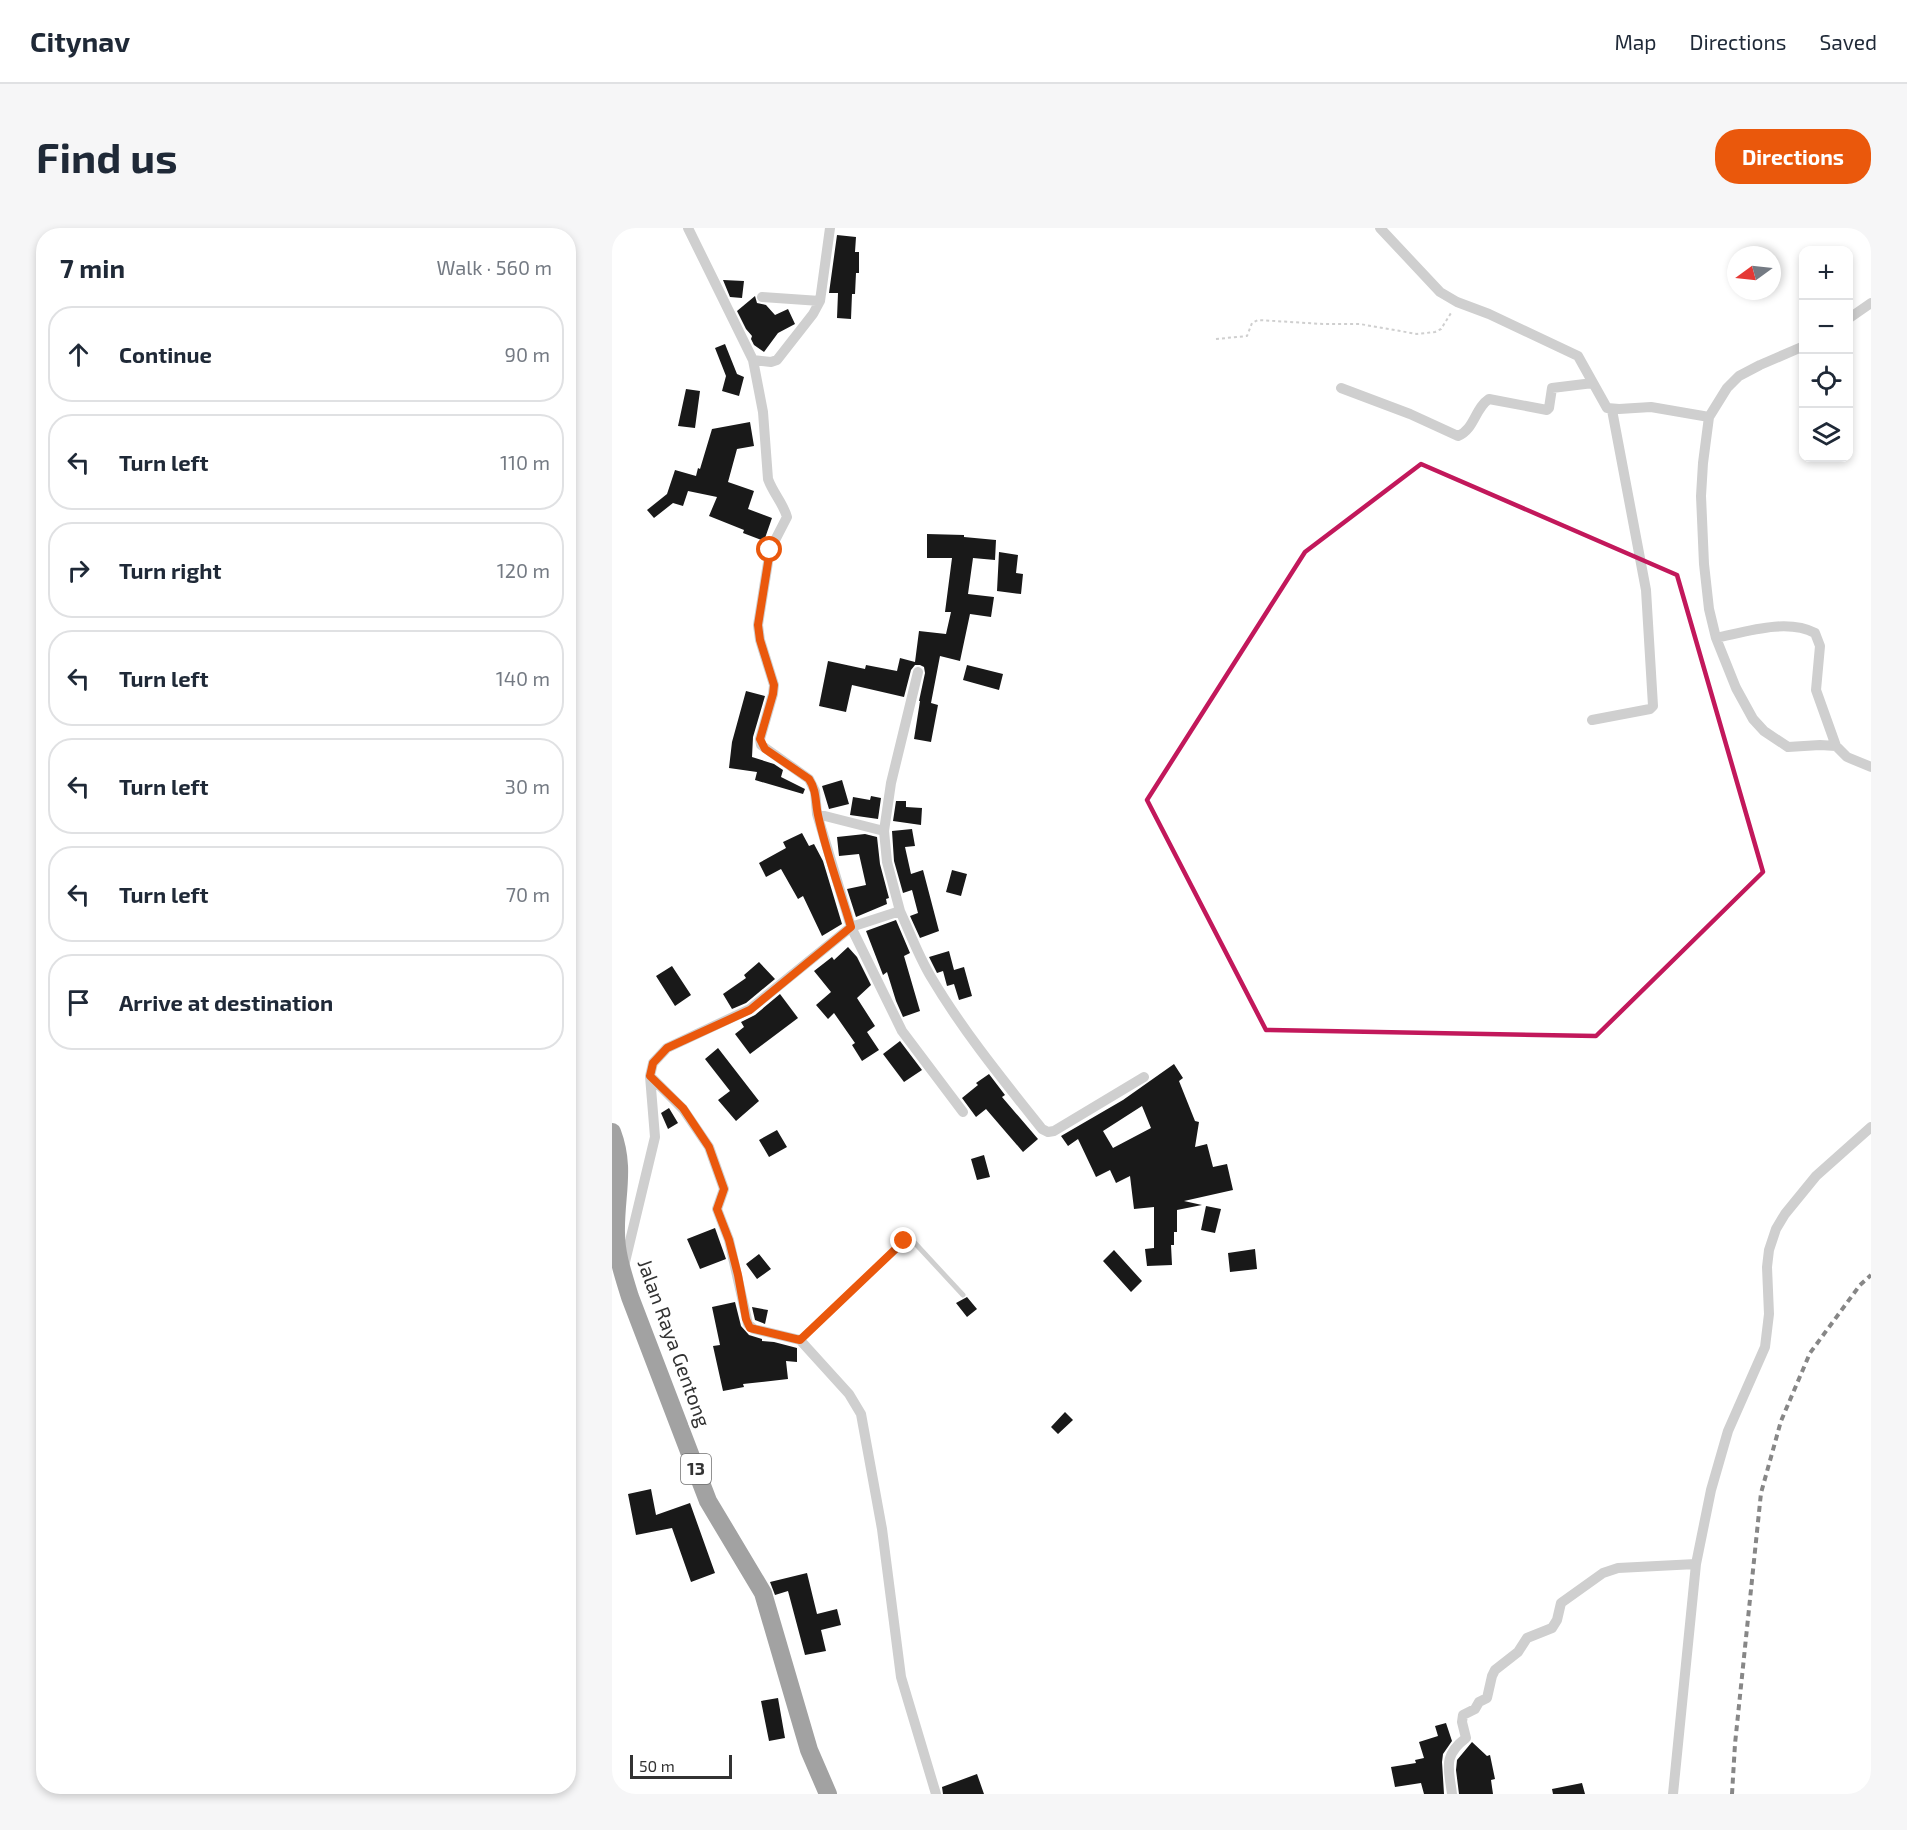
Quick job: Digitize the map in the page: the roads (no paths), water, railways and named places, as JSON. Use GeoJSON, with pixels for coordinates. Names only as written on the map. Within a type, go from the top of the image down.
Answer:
{"type":"FeatureCollection","features":[{"type":"Feature","properties":{"kind":"highway","name":"Jalan Raya Gentong"},"geometry":{"type":"LineString","coordinates":[[612,1132],[619,1151],[620,1163],[615,1235],[622,1272],[708,1501],[763,1593],[806,1740],[828,1794]]}},
{"type":"Feature","properties":{"kind":"street"},"geometry":{"type":"LineString","coordinates":[[688,228],[753,360],[763,412],[768,479],[787,517],[770,550],[758,625],[760,640],[774,685],[760,739],[765,749],[809,779],[815,791],[817,814],[851,927],[902,1031],[963,1112]]}},
{"type":"Feature","properties":{"kind":"street"},"geometry":{"type":"LineString","coordinates":[[753,360],[771,362],[777,360],[813,314],[819,301],[830,228]]}},
{"type":"Feature","properties":{"kind":"street"},"geometry":{"type":"LineString","coordinates":[[1380,228],[1434,287],[1457,302],[1482,311],[1578,356],[1604,404],[1612,410],[1651,407],[1709,417]]}},
{"type":"Feature","properties":{"kind":"street"},"geometry":{"type":"LineString","coordinates":[[762,297],[819,301]]}},
{"type":"Feature","properties":{"kind":"street"},"geometry":{"type":"LineString","coordinates":[[1853,316],[1871,303]]}},
{"type":"Feature","properties":{"kind":"street"},"geometry":{"type":"LineString","coordinates":[[1799,348],[1739,376],[1721,396],[1709,417],[1701,496],[1706,589],[1716,638],[1744,704],[1753,719],[1764,731],[1788,747],[1836,746]]}},
{"type":"Feature","properties":{"kind":"street"},"geometry":{"type":"LineString","coordinates":[[1341,388],[1410,414],[1458,436],[1466,431],[1489,399],[1545,410],[1549,408],[1552,388],[1593,382]]}},
{"type":"Feature","properties":{"kind":"street"},"geometry":{"type":"LineString","coordinates":[[1592,720],[1650,709],[1653,706],[1646,590],[1612,410]]}},
{"type":"Feature","properties":{"kind":"street"},"geometry":{"type":"LineString","coordinates":[[1716,638],[1770,627],[1809,630],[1815,633],[1820,646],[1816,690],[1836,746],[1847,757],[1871,766]]}},
{"type":"Feature","properties":{"kind":"street"},"geometry":{"type":"LineString","coordinates":[[918,672],[891,783],[884,831],[887,862],[900,911],[930,976],[992,1066],[1042,1129],[1048,1132],[1054,1131],[1144,1077]]}},
{"type":"Feature","properties":{"kind":"street"},"geometry":{"type":"LineString","coordinates":[[817,814],[884,831]]}},
{"type":"Feature","properties":{"kind":"street"},"geometry":{"type":"LineString","coordinates":[[622,1272],[655,1137],[650,1076],[653,1063],[667,1048],[750,1010],[851,927],[900,911]]}},
{"type":"Feature","properties":{"kind":"street"},"geometry":{"type":"LineString","coordinates":[[650,1076],[683,1108],[709,1147],[723,1185],[724,1193],[717,1209],[729,1240],[747,1324],[754,1329],[800,1340],[849,1394],[861,1414],[882,1528],[901,1677],[936,1794]]}},
{"type":"Feature","properties":{"kind":"street"},"geometry":{"type":"LineString","coordinates":[[1673,1794],[1696,1564],[1711,1490],[1728,1431],[1765,1347],[1769,1314],[1767,1267],[1769,1250],[1776,1229],[1816,1176],[1871,1127]]}},
{"type":"Feature","properties":{"kind":"street"},"geometry":{"type":"LineString","coordinates":[[1452,1794],[1448,1762],[1455,1748],[1466,1738],[1462,1722],[1463,1715],[1475,1709],[1479,1702],[1487,1698],[1493,1674],[1518,1652],[1526,1639],[1552,1628],[1563,1602],[1610,1570],[1665,1564],[1696,1564]]}},
{"type":"Feature","properties":{"kind":"lane"},"geometry":{"type":"LineString","coordinates":[[800,1340],[904,1241],[913,1241],[963,1295]]}},
{"type":"Feature","properties":{"kind":"railway"},"geometry":{"type":"LineString","coordinates":[[1732,1794],[1735,1744],[1761,1493],[1781,1421],[1810,1353],[1860,1285],[1871,1275]]}}]}
